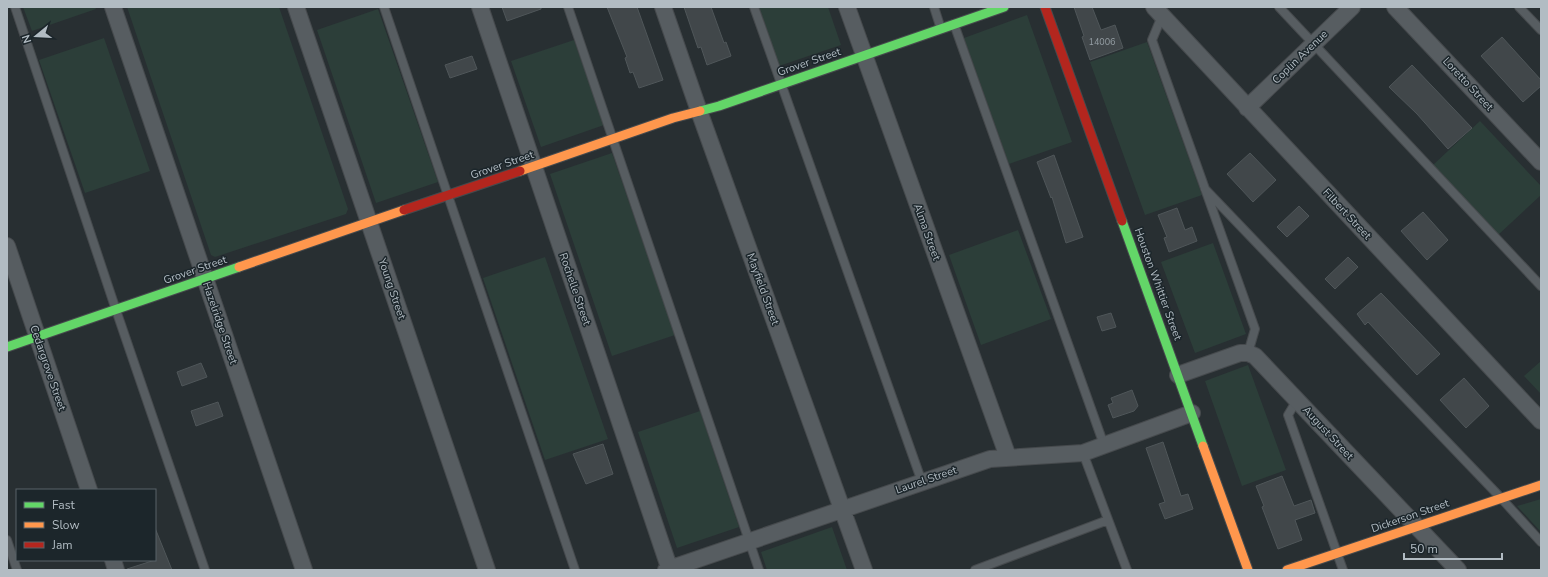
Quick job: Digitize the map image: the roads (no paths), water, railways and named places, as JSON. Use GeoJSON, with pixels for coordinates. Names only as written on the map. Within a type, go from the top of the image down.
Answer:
{"type":"FeatureCollection","features":[{"type":"Feature","properties":{"kind":"street","name":"Hazelridge Street"},"geometry":{"type":"LineString","coordinates":[[113,7],[304,570]]}},
{"type":"Feature","properties":{"kind":"street","name":"Young Street"},"geometry":{"type":"LineString","coordinates":[[296,7],[487,570]]}},
{"type":"Feature","properties":{"kind":"street","name":"Rochelle Street"},"geometry":{"type":"LineString","coordinates":[[480,7],[668,570]]}},
{"type":"Feature","properties":{"kind":"street","name":"Mayfield Street"},"geometry":{"type":"LineString","coordinates":[[663,7],[864,570]]}},
{"type":"Feature","properties":{"kind":"street","name":"Alma Street"},"geometry":{"type":"LineString","coordinates":[[847,7],[863,56],[1008,457]]}},
{"type":"Feature","properties":{"kind":"street","name":"Grover Street"},"geometry":{"type":"LineString","coordinates":[[7,347],[612,139],[780,84],[1004,7]]}},
{"type":"Feature","properties":{"kind":"street","name":"Houston Whittier Street"},"geometry":{"type":"LineString","coordinates":[[1045,7],[1248,570]]}},
{"type":"Feature","properties":{"kind":"street","name":"Coplin Avenue"},"geometry":{"type":"LineString","coordinates":[[1247,108],[1352,7]]}},
{"type":"Feature","properties":{"kind":"street","name":"Loretto Street"},"geometry":{"type":"LineString","coordinates":[[1395,7],[1541,162]]}},
{"type":"Feature","properties":{"kind":"street","name":"Filbert Street"},"geometry":{"type":"LineString","coordinates":[[1158,12],[1541,421]]}},
{"type":"Feature","properties":{"kind":"street","name":"Cedargrove Street"},"geometry":{"type":"LineString","coordinates":[[7,246],[89,489]]}},
{"type":"Feature","properties":{"kind":"street"},"geometry":{"type":"LineString","coordinates":[[1178,374],[1240,353],[1248,352]]}},
{"type":"Feature","properties":{"kind":"street","name":"August Street"},"geometry":{"type":"LineString","coordinates":[[1248,352],[1255,356],[1458,570]]}},
{"type":"Feature","properties":{"kind":"street","name":"Laurel Street"},"geometry":{"type":"LineString","coordinates":[[668,570],[990,459],[1083,453],[1192,413]]}},
{"type":"Feature","properties":{"kind":"street","name":"Dickerson Street"},"geometry":{"type":"LineString","coordinates":[[1287,570],[1541,485]]}},
{"type":"Feature","properties":{"kind":"lane"},"geometry":{"type":"LineString","coordinates":[[15,7],[205,570]]}},
{"type":"Feature","properties":{"kind":"lane"},"geometry":{"type":"LineString","coordinates":[[384,7],[574,570]]}},
{"type":"Feature","properties":{"kind":"lane"},"geometry":{"type":"LineString","coordinates":[[568,7],[759,570]]}},
{"type":"Feature","properties":{"kind":"lane"},"geometry":{"type":"LineString","coordinates":[[754,7],[922,482]]}},
{"type":"Feature","properties":{"kind":"lane"},"geometry":{"type":"LineString","coordinates":[[934,7],[941,29]]}},
{"type":"Feature","properties":{"kind":"lane"},"geometry":{"type":"LineString","coordinates":[[1279,7],[1541,286]]}},
{"type":"Feature","properties":{"kind":"lane"},"geometry":{"type":"LineString","coordinates":[[1519,7],[1541,30]]}},
{"type":"Feature","properties":{"kind":"lane"},"geometry":{"type":"LineString","coordinates":[[1158,12],[1152,40],[1255,329],[1248,352]]}},
{"type":"Feature","properties":{"kind":"lane"},"geometry":{"type":"LineString","coordinates":[[954,24],[1104,445]]}},
{"type":"Feature","properties":{"kind":"lane"},"geometry":{"type":"LineString","coordinates":[[1205,189],[1501,498],[1541,542]]}},
{"type":"Feature","properties":{"kind":"lane"},"geometry":{"type":"LineString","coordinates":[[1296,400],[1288,415],[1343,570]]}},
{"type":"Feature","properties":{"kind":"lane"},"geometry":{"type":"LineString","coordinates":[[1083,453],[1127,570]]}},
{"type":"Feature","properties":{"kind":"lane"},"geometry":{"type":"LineString","coordinates":[[975,570],[1108,520]]}},
{"type":"Feature","properties":{"kind":"lane"},"geometry":{"type":"LineString","coordinates":[[7,540],[17,570]]}}]}
